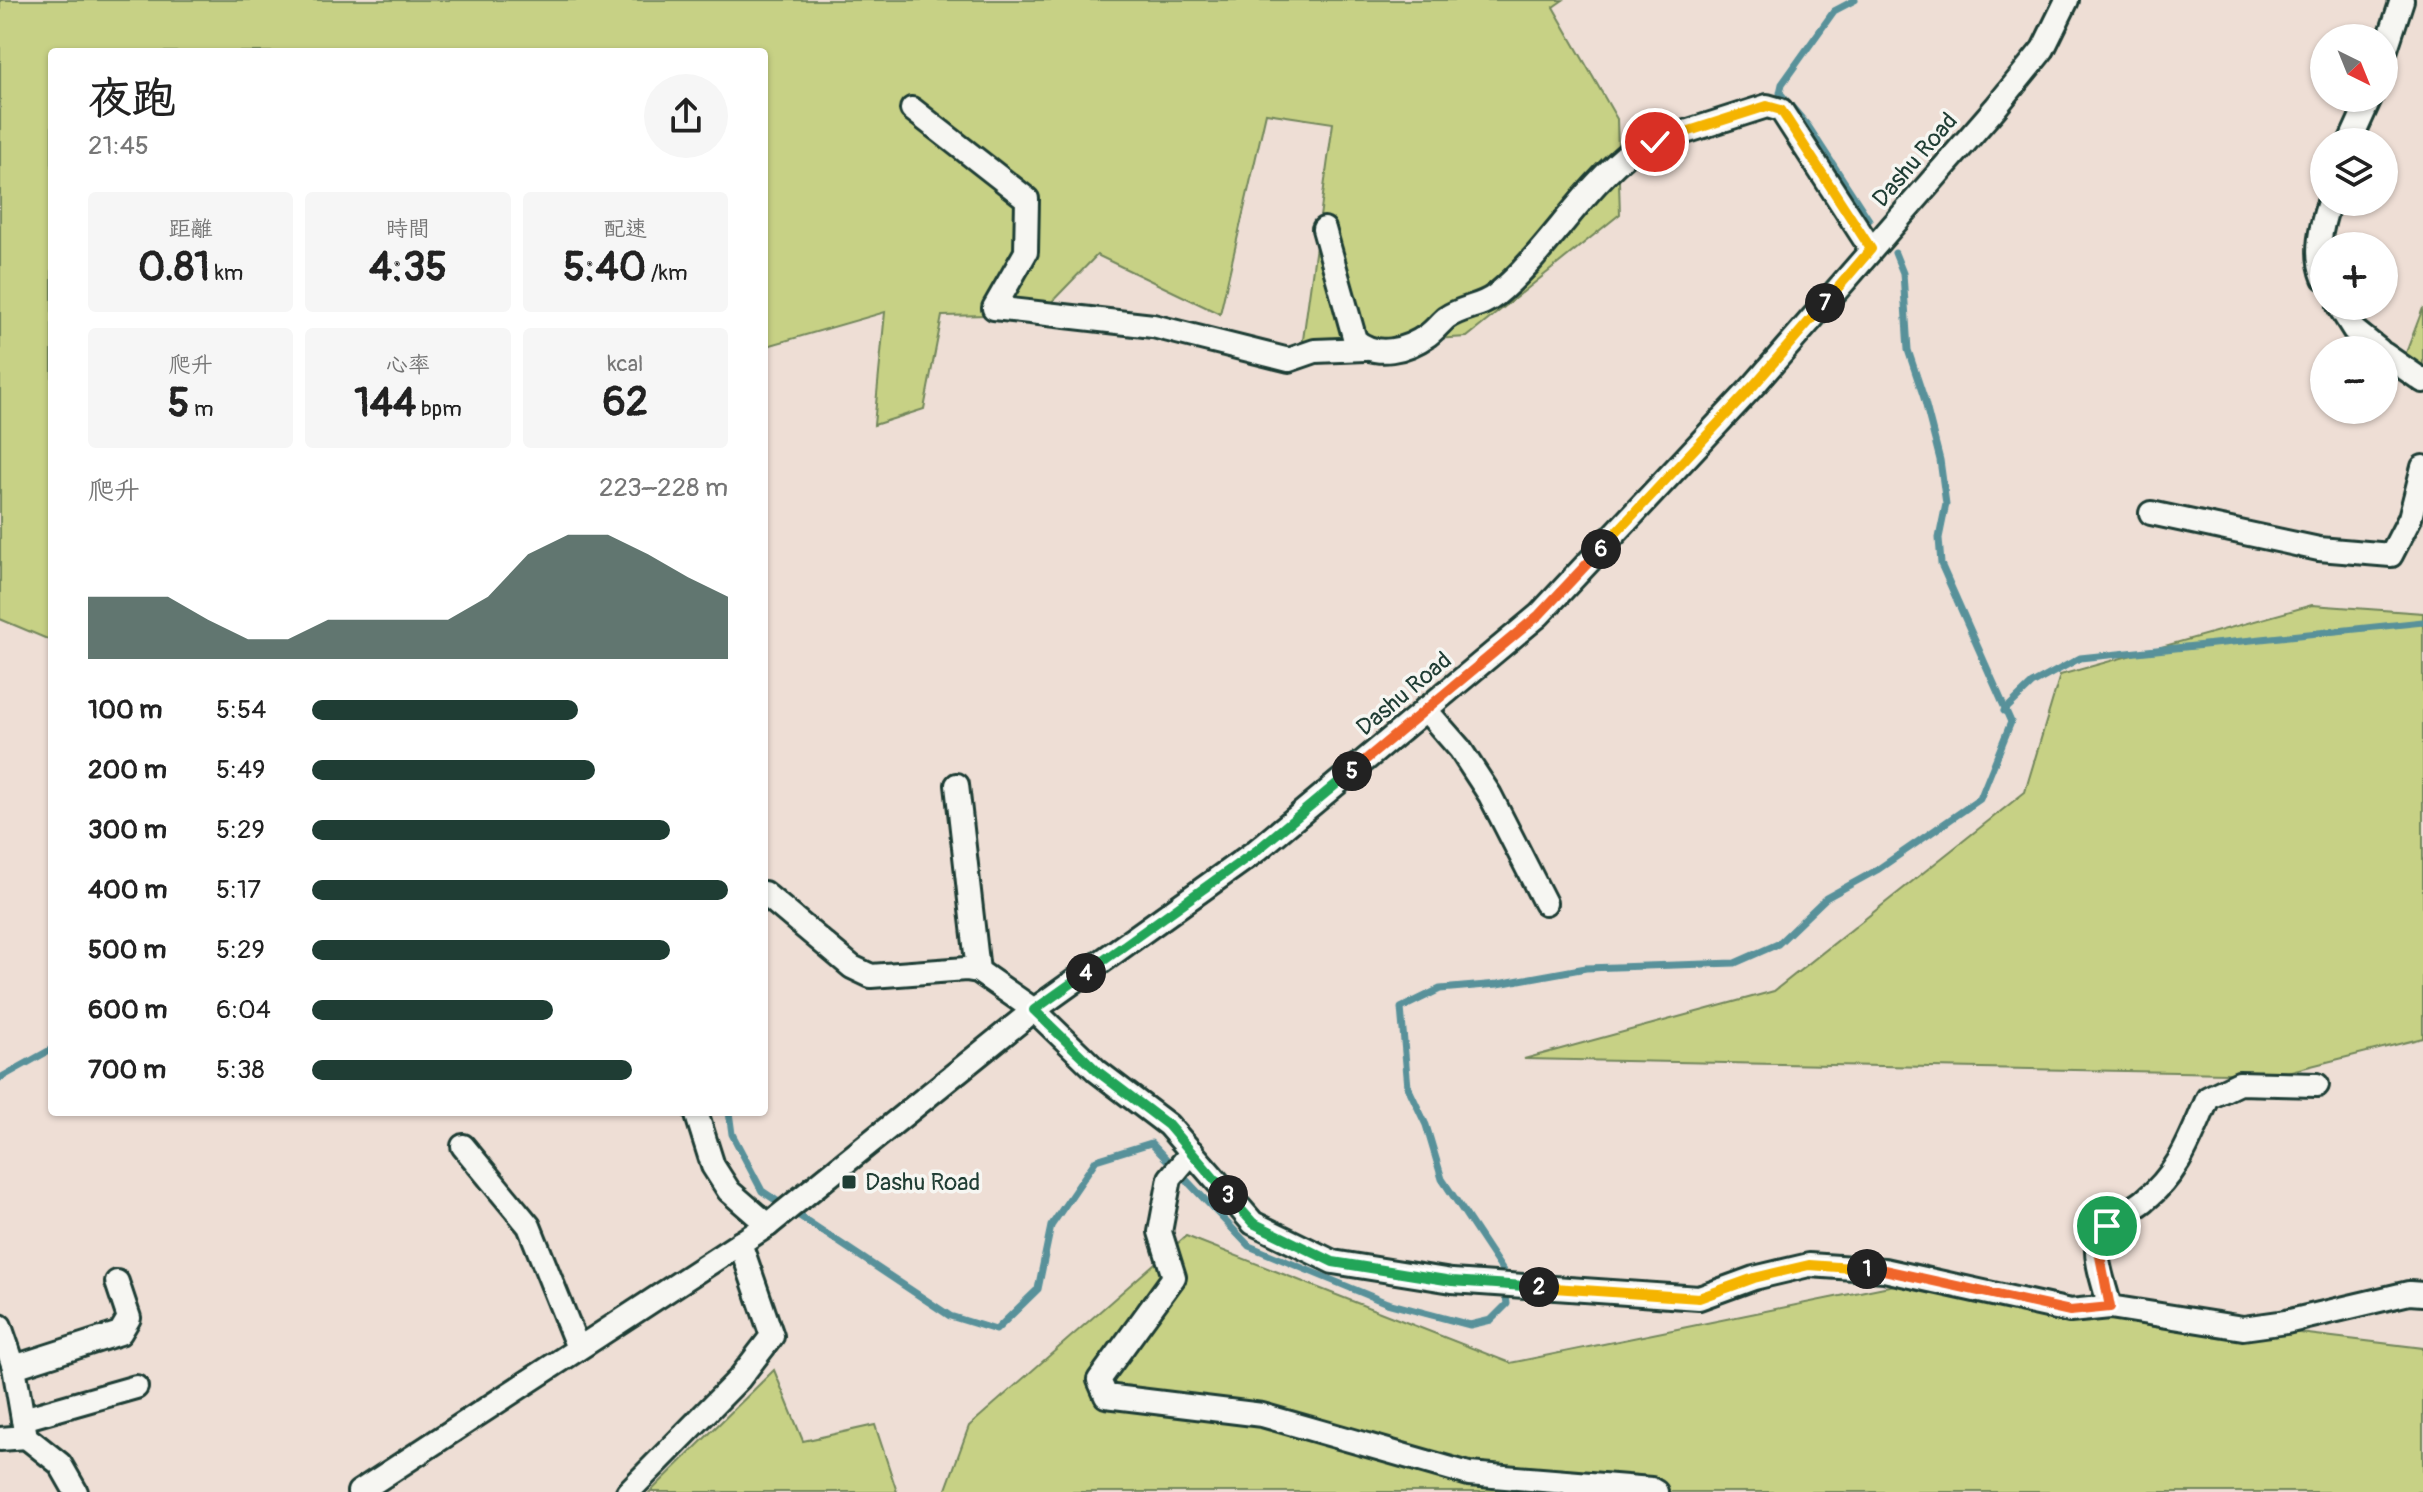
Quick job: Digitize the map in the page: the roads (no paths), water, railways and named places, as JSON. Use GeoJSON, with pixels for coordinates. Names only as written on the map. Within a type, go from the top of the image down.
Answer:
{"type":"FeatureCollection","features":[{"type":"Feature","properties":{"kind":"street","name":"Dashu Road"},"geometry":{"type":"LineString","coordinates":[[359,1492],[768,1225],[1034,1010],[1256,851],[1539,615],[1755,384],[1996,107],[2043,49],[2067,0]]}},
{"type":"Feature","properties":{"kind":"street"},"geometry":{"type":"LineString","coordinates":[[2394,24],[2402,0]]}},
{"type":"Feature","properties":{"kind":"street"},"geometry":{"type":"LineString","coordinates":[[912,109],[1027,199],[1026,252],[994,308],[1153,326],[1289,360],[1315,351],[1386,351],[1409,346],[1448,317],[1493,298],[1529,264],[1616,162],[1635,148],[1767,106],[1781,110],[1871,249]]}},
{"type":"Feature","properties":{"kind":"street"},"geometry":{"type":"LineString","coordinates":[[1324,229],[1355,340],[1365,349]]}},
{"type":"Feature","properties":{"kind":"street"},"geometry":{"type":"LineString","coordinates":[[2348,320],[2362,336]]}},
{"type":"Feature","properties":{"kind":"street"},"geometry":{"type":"LineString","coordinates":[[2398,364],[2423,381]]}},
{"type":"Feature","properties":{"kind":"street"},"geometry":{"type":"LineString","coordinates":[[2151,513],[2319,549],[2391,555],[2410,518],[2423,467]]}},
{"type":"Feature","properties":{"kind":"street"},"geometry":{"type":"LineString","coordinates":[[1425,709],[1460,749],[1490,795],[1545,903]]}},
{"type":"Feature","properties":{"kind":"street"},"geometry":{"type":"LineString","coordinates":[[957,785],[978,971]]}},
{"type":"Feature","properties":{"kind":"street"},"geometry":{"type":"LineString","coordinates":[[768,896],[852,967],[871,976],[966,969],[978,971],[1034,1010],[1097,1071],[1168,1125],[1253,1223],[1333,1262],[1452,1281],[1699,1298],[1754,1278],[1809,1265],[1884,1270],[2070,1311],[2110,1307],[2243,1328],[2286,1322],[2409,1293],[2423,1294]]}},
{"type":"Feature","properties":{"kind":"street"},"geometry":{"type":"LineString","coordinates":[[2110,1307],[2097,1241],[2107,1226],[2145,1201],[2180,1164],[2208,1098],[2239,1083],[2317,1085]]}},
{"type":"Feature","properties":{"kind":"street"},"geometry":{"type":"LineString","coordinates":[[697,1116],[713,1166],[729,1191],[768,1225]]}},
{"type":"Feature","properties":{"kind":"street"},"geometry":{"type":"LineString","coordinates":[[463,1146],[529,1226],[578,1348]]}},
{"type":"Feature","properties":{"kind":"street"},"geometry":{"type":"LineString","coordinates":[[1192,1152],[1170,1178],[1160,1232],[1174,1277],[1099,1380],[1106,1396],[1262,1415],[1469,1474],[1651,1489],[1656,1492]]}},
{"type":"Feature","properties":{"kind":"street"},"geometry":{"type":"LineString","coordinates":[[628,1492],[739,1379],[772,1336],[740,1243]]}},
{"type":"Feature","properties":{"kind":"street"},"geometry":{"type":"LineString","coordinates":[[14,1367],[120,1333],[129,1318],[117,1282]]}},
{"type":"Feature","properties":{"kind":"street"},"geometry":{"type":"LineString","coordinates":[[0,1326],[14,1367],[24,1428],[60,1464],[76,1492]]}},
{"type":"Feature","properties":{"kind":"street"},"geometry":{"type":"LineString","coordinates":[[0,1439],[136,1387]]}},
{"type":"Feature","properties":{"kind":"waterway"},"geometry":{"type":"LineString","coordinates":[[1855,0],[1834,11],[1782,84],[1780,93],[1808,126],[1869,220]]}},
{"type":"Feature","properties":{"kind":"waterway"},"geometry":{"type":"LineString","coordinates":[[730,1116],[732,1134],[762,1191],[950,1316],[996,1330],[1038,1289],[1051,1226],[1096,1160],[1151,1143],[1249,1246],[1387,1303],[1470,1325],[1491,1320],[1507,1304],[1503,1271],[1442,1179],[1426,1125],[1408,1087],[1401,1008],[1440,989],[1498,984],[1586,968],[1735,963],[1778,944],[1826,898],[1877,870],[1980,799],[2011,722],[1941,564],[1939,538],[1946,504],[1940,460],[1908,350],[1903,273],[1895,253]]}},
{"type":"Feature","properties":{"kind":"waterway"},"geometry":{"type":"LineString","coordinates":[[2004,711],[2032,684],[2080,658],[2423,622]]}},
{"type":"Feature","properties":{"kind":"waterway"},"geometry":{"type":"LineString","coordinates":[[0,1078],[48,1051]]}},
{"type":"Feature","properties":{"kind":"place","name":"Dashu Road"},"geometry":{"type":"Point","coordinates":[849,1182]}}]}
